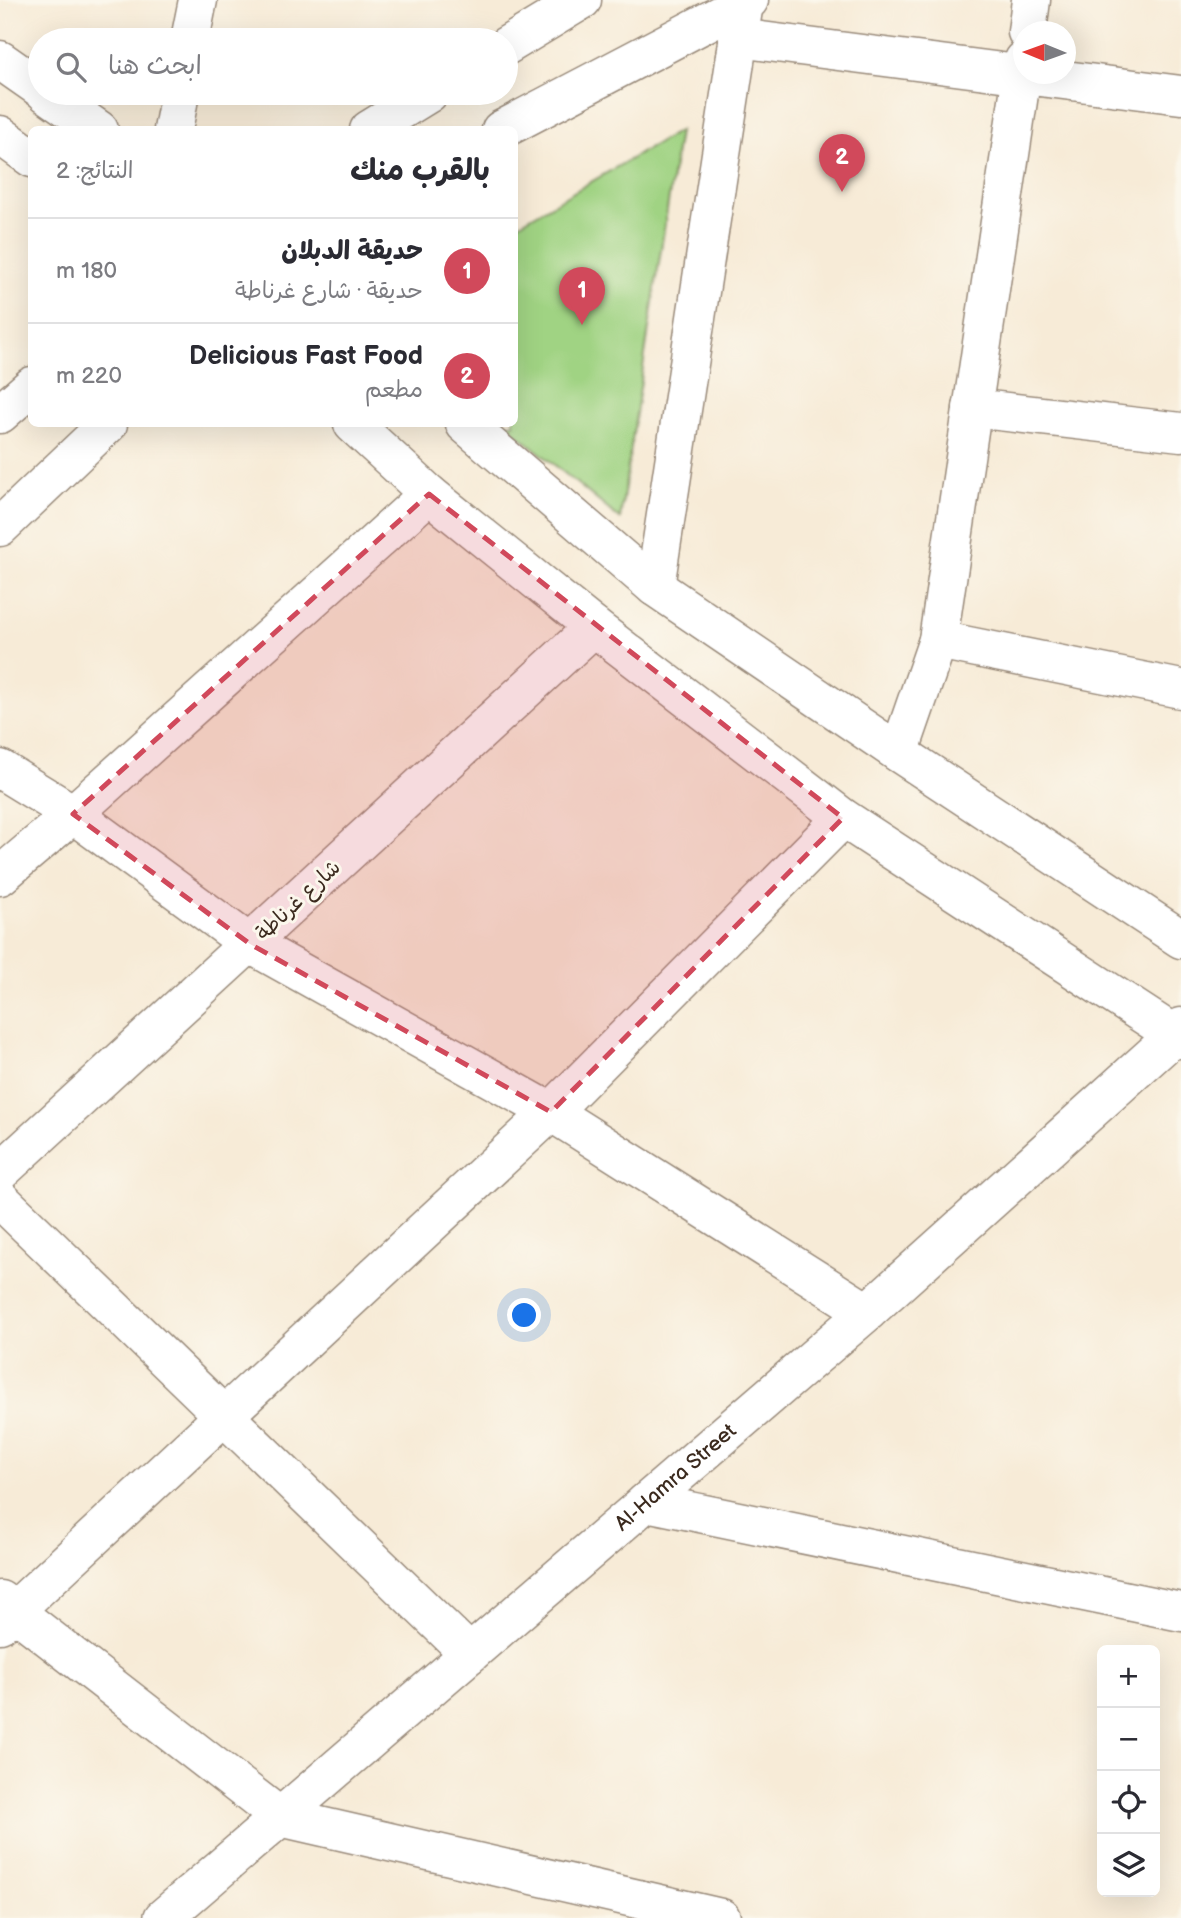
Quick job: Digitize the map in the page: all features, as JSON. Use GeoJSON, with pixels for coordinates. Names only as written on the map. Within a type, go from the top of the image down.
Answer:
{"type":"FeatureCollection","features":[{"type":"Feature","properties":{"kind":"street"},"geometry":{"type":"LineString","coordinates":[[192,28],[198,0]]}},
{"type":"Feature","properties":{"kind":"street"},"geometry":{"type":"LineString","coordinates":[[1028,21],[1031,0]]}},
{"type":"Feature","properties":{"kind":"street"},"geometry":{"type":"LineString","coordinates":[[518,38],[568,4]]}},
{"type":"Feature","properties":{"kind":"street"},"geometry":{"type":"LineString","coordinates":[[655,587],[743,14]]}},
{"type":"Feature","properties":{"kind":"street"},"geometry":{"type":"LineString","coordinates":[[509,126],[743,14],[1013,66]]}},
{"type":"Feature","properties":{"kind":"street"},"geometry":{"type":"LineString","coordinates":[[0,60],[28,80]]}},
{"type":"Feature","properties":{"kind":"street"},"geometry":{"type":"LineString","coordinates":[[1076,77],[1181,95]]}},
{"type":"Feature","properties":{"kind":"street"},"geometry":{"type":"LineString","coordinates":[[899,752],[938,640],[1021,84]]}},
{"type":"Feature","properties":{"kind":"street"},"geometry":{"type":"LineString","coordinates":[[64,105],[93,126]]}},
{"type":"Feature","properties":{"kind":"street"},"geometry":{"type":"LineString","coordinates":[[174,126],[178,105]]}},
{"type":"Feature","properties":{"kind":"street"},"geometry":{"type":"LineString","coordinates":[[375,126],[410,105]]}},
{"type":"Feature","properties":{"kind":"street"},"geometry":{"type":"LineString","coordinates":[[0,135],[28,155]]}},
{"type":"Feature","properties":{"kind":"street"},"geometry":{"type":"LineString","coordinates":[[0,414],[28,390]]}},
{"type":"Feature","properties":{"kind":"street"},"geometry":{"type":"LineString","coordinates":[[972,408],[1181,432]]}},
{"type":"Feature","properties":{"kind":"street"},"geometry":{"type":"LineString","coordinates":[[0,527],[105,427]]}},
{"type":"Feature","properties":{"kind":"street"},"geometry":{"type":"LineString","coordinates":[[356,427],[429,494],[594,627],[843,818],[1179,1034]]}},
{"type":"Feature","properties":{"kind":"street"},"geometry":{"type":"LineString","coordinates":[[468,427],[655,587],[1181,939]]}},
{"type":"Feature","properties":{"kind":"street"},"geometry":{"type":"LineString","coordinates":[[0,876],[73,814],[429,494]]}},
{"type":"Feature","properties":{"kind":"street","name":"شارع غرناطة"},"geometry":{"type":"LineString","coordinates":[[0,1172],[594,627]]}},
{"type":"Feature","properties":{"kind":"street"},"geometry":{"type":"LineString","coordinates":[[938,640],[1181,689]]}},
{"type":"Feature","properties":{"kind":"street"},"geometry":{"type":"LineString","coordinates":[[0,769],[73,814],[250,944],[551,1112],[867,1312]]}},
{"type":"Feature","properties":{"kind":"street"},"geometry":{"type":"LineString","coordinates":[[721,1918],[280,1817],[5,1611],[225,1417],[551,1112],[843,818]]}},
{"type":"Feature","properties":{"kind":"street","name":"Al-Hamra Street"},"geometry":{"type":"LineString","coordinates":[[163,1918],[867,1312],[1179,1034]]}},
{"type":"Feature","properties":{"kind":"street"},"geometry":{"type":"LineString","coordinates":[[0,1199],[470,1654]]}},
{"type":"Feature","properties":{"kind":"street"},"geometry":{"type":"LineString","coordinates":[[646,1502],[1181,1612]]}},
{"type":"Feature","properties":{"kind":"highlighted area"},"geometry":{"type":"Polygon","coordinates":[[[429,494],[843,818],[551,1112],[250,944],[73,814],[429,494]]]}},
{"type":"Feature","properties":{"kind":"green space"},"geometry":{"type":"Polygon","coordinates":[[[679,131],[620,519],[509,427],[518,427],[518,224],[679,131]]]}},
{"type":"Feature","properties":{"kind":"place","name":"Delicious Fast Food"},"geometry":{"type":"Point","coordinates":[842,192]}},
{"type":"Feature","properties":{"kind":"place","name":"حديقة الدبلان"},"geometry":{"type":"Point","coordinates":[582,325]}}]}
